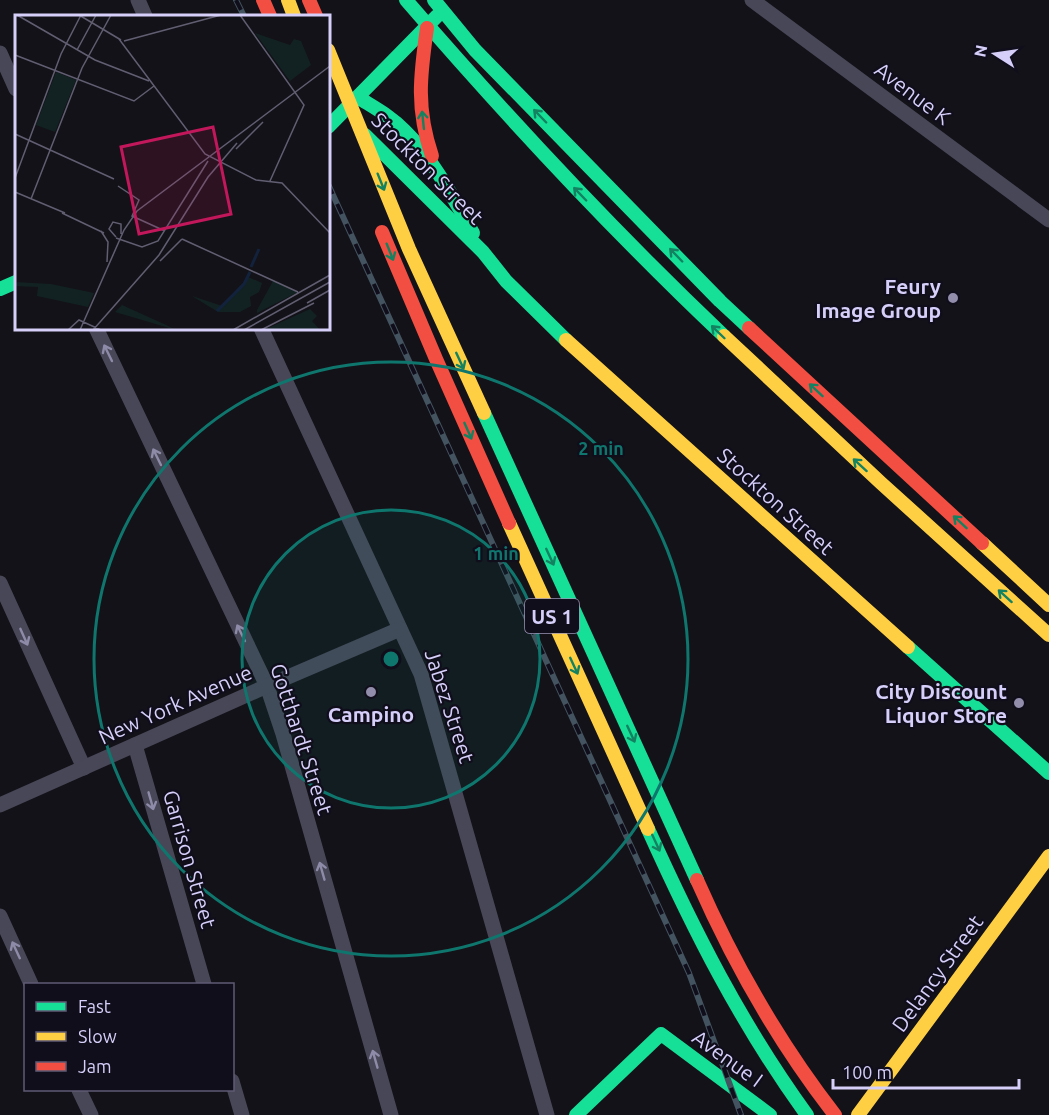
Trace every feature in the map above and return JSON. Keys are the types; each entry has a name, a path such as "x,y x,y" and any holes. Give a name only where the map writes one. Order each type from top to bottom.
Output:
{"main road":[{"path":"263,0 270,15"},
{"path":"288,0 294,15"},
{"path":"309,0 315,15"},
{"path":"406,0 564,177 724,338 832,440 1049,634"},
{"path":"434,0 476,50 720,301 1049,605"},
{"path":"330,125 427,28 451,0"},
{"path":"427,28 420,74 420,94 423,128 438,176"},
{"path":"330,55 413,258 706,901 741,972 769,1021 793,1059 835,1115"},
{"name":"Stockton Street","path":"359,98 406,131 463,214 483,252"},
{"path":"330,100 342,133"},
{"name":"Stockton Street","path":"330,100 483,252 506,281 549,325 1049,773"},
{"name":"US 1","path":"377,221 498,499 691,918 748,1029 807,1115"},
{"path":"0,289 15,282"},
{"name":"Delancy Street","path":"858,1115 1049,856"},
{"name":"Avenue I","path":"576,1115 661,1034 770,1115"}],"street":[{"path":"138,0 145,15"},
{"name":"Avenue K","path":"752,0 1049,220"},
{"path":"0,53 15,87"},
{"name":"Gotthardt Street","path":"97,330 267,686 283,734 391,1115"},
{"name":"Jabez Street","path":"262,330 421,674 547,1115"},
{"path":"0,583 84,768"},
{"name":"New York Avenue","path":"0,805 400,629"},
{"name":"Garrison Street","path":"135,745 204,983"},
{"path":"0,916 31,983"},
{"path":"234,1088 242,1115"},
{"path":"80,1091 91,1115"}],"railway":[{"path":"236,0 244,15"},
{"path":"330,188 689,973 741,1115"}],"traffic: fast":[{"path":"406,0 561,172 724,336"},
{"path":"434,0 475,50 749,328"},
{"path":"330,125 437,16"},
{"path":"359,98 395,121 415,141 442,179 473,233"},
{"path":"365,135 483,252 506,281 566,340"},
{"path":"0,289 15,282"},
{"path":"484,413 697,880"},
{"path":"908,647 1049,773"},
{"path":"648,829 720,976 761,1046 807,1115"},
{"path":"576,1115 661,1034 770,1115"}],"traffic: slow":[{"path":"288,0 294,15"},
{"path":"330,55 409,249 484,413"},
{"path":"724,336 881,483 1049,635"},
{"path":"566,340 908,647"},
{"path":"509,523 648,829"},
{"path":"982,543 1049,605"},
{"path":"858,1115 1049,856"}],"traffic: jam":[{"path":"263,0 270,15"},
{"path":"309,0 316,15"},
{"path":"427,28 421,92 423,123 432,156"},
{"path":"382,232 509,523"},
{"path":"749,328 982,543"},
{"path":"697,880 726,942 776,1031 835,1115"}],"place":[{"name":"Feury Image Group","path":"953,298"},
{"name":"Campino","path":"371,692"},
{"name":"City Discount Liquor Store","path":"1019,703"}]}
